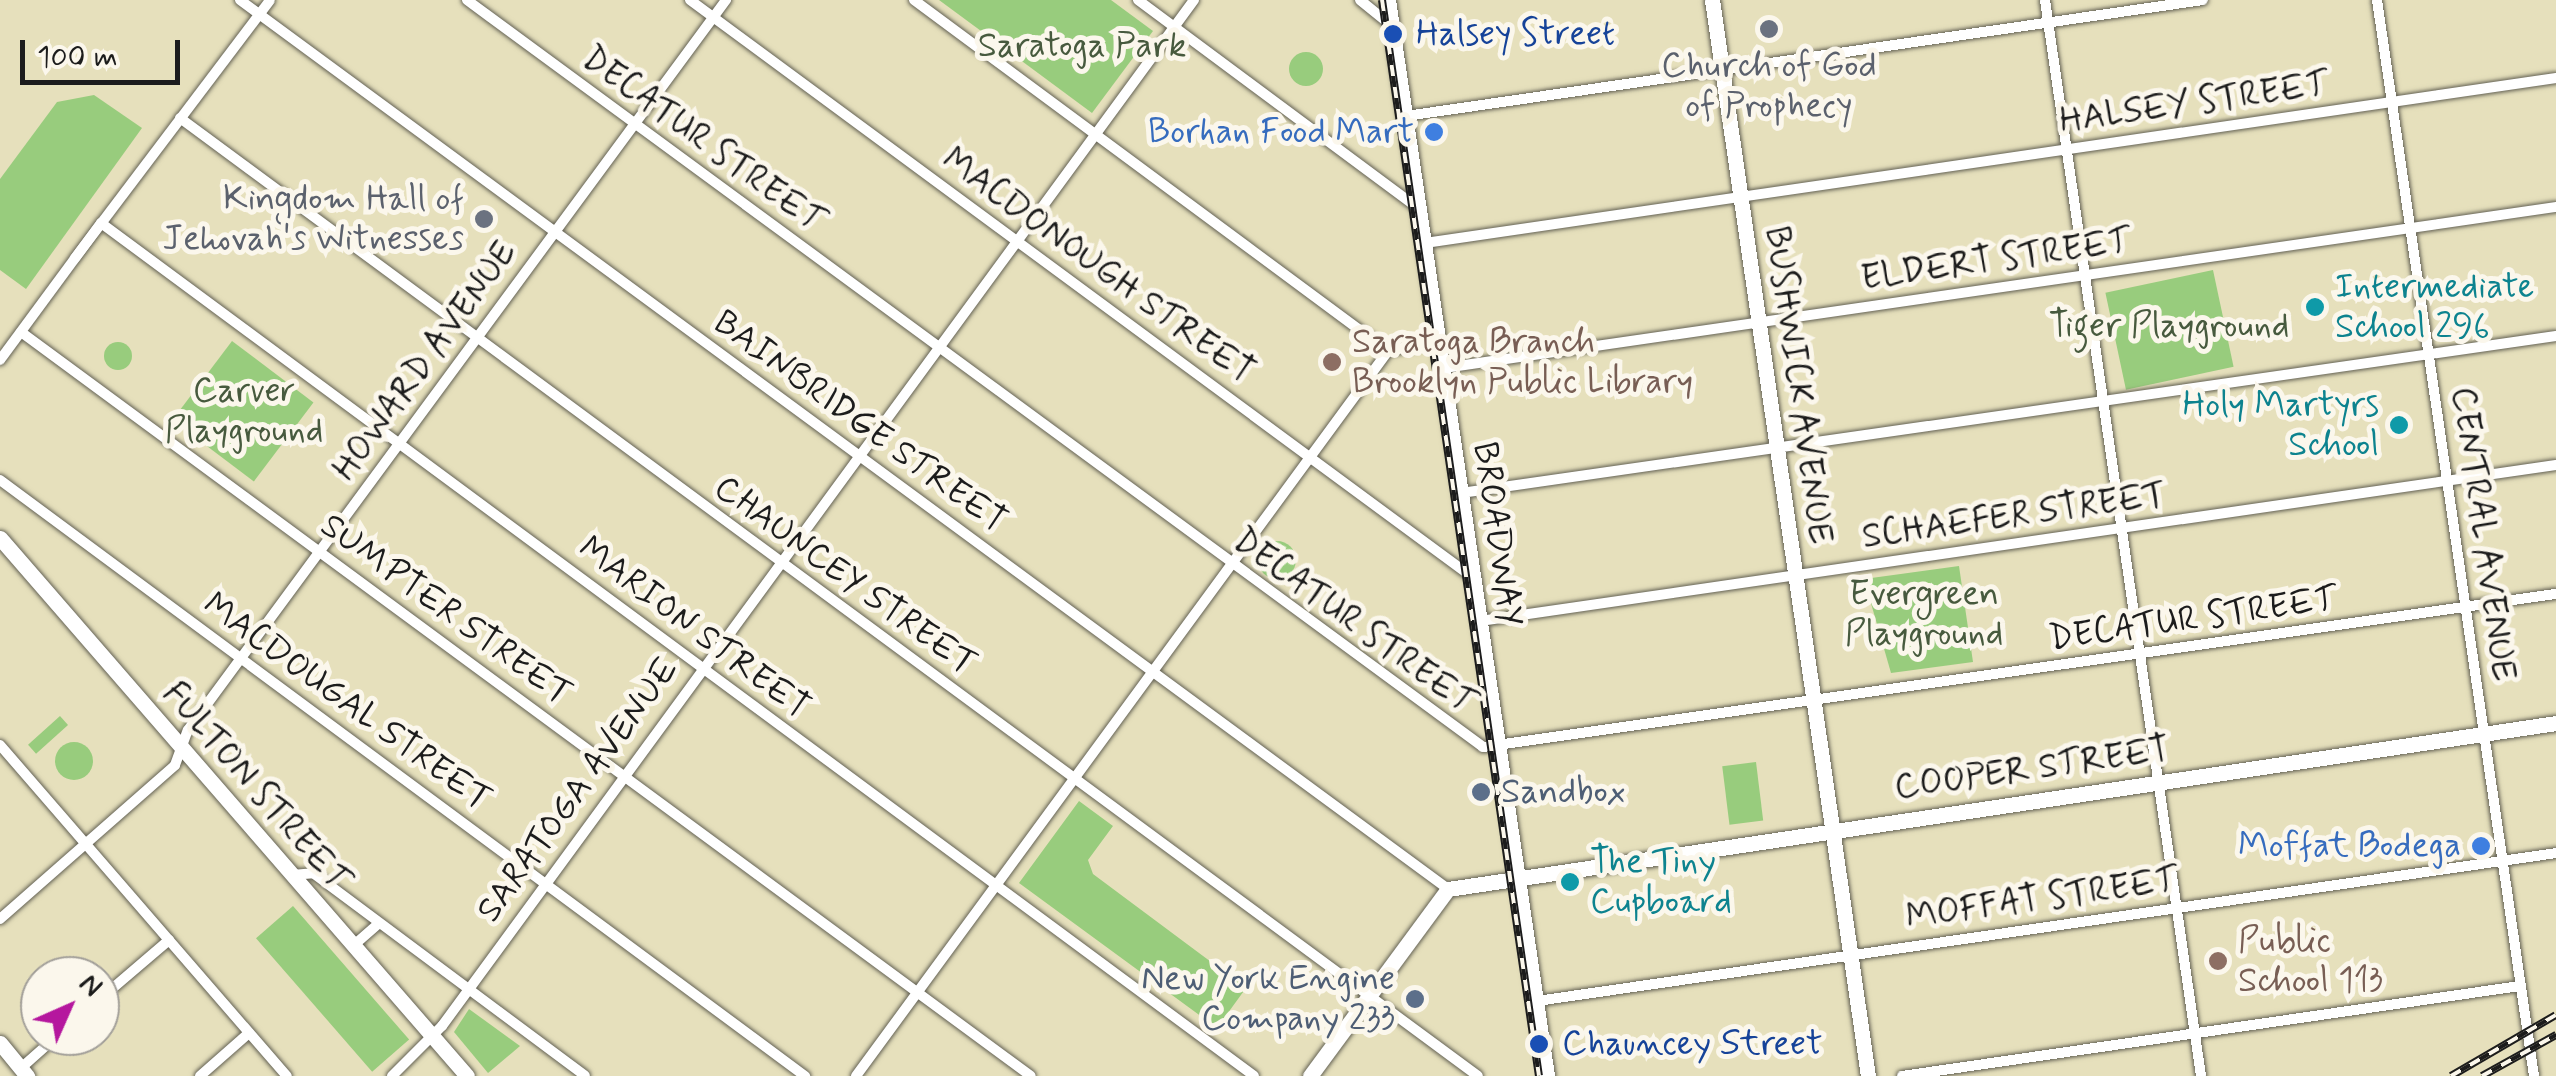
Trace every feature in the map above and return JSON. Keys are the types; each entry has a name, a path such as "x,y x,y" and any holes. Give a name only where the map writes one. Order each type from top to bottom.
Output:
{"main road":[{"name":"BROADWAY","path":"1388,0 1547,1076"},
{"name":"BUSHWICK AVENUE","path":"1712,0 1868,1076"},
{"name":"FULTON STREET","path":"0,538 467,1076"},
{"name":"COOPER STREET","path":"1448,889 1517,875 2556,723"},
{"path":"1310,1076 1448,889"},
{"path":"0,1044 24,1072"}],"street":[{"name":"BAINBRIDGE STREET","path":"240,0 1448,889"},
{"path":"0,360 270,0"},
{"name":"DECATUR STREET","path":"467,0 1472,743 1496,748 2556,594"},
{"name":"MACDONOUGH STREET","path":"690,0 1472,576"},
{"name":"HOWARD AVENUE","path":"0,918 175,765 181,748 240,657 726,0"},
{"path":"914,0 1388,351"},
{"path":"1138,0 1420,210"},
{"name":"SARATOGA AVENUE","path":"392,1076 433,1036 1194,0"},
{"path":"1360,0 1393,27"},
{"path":"2045,0 2201,1076"},
{"path":"1406,116 2203,0"},
{"name":"CENTRAL AVENUE","path":"2378,0 2534,1076"},
{"name":"HALSEY STREET","path":"1424,242 2556,78"},
{"name":"CHAUNCEY STREET","path":"180,118 1478,1076"},
{"name":"ELDERT STREET","path":"1444,368 2556,207"},
{"name":"MARION STREET","path":"102,224 1254,1076"},
{"name":"SUMPTER STREET","path":"21,332 1031,1076"},
{"path":"1461,493 2556,336"},
{"path":"856,1076 1388,351 1440,341"},
{"name":"SCHAEFER STREET","path":"1480,621 2556,465"},
{"name":"MACDOUGAL STREET","path":"0,480 806,1076"},
{"path":"3,753 287,1076"},
{"name":"MOFFAT STREET","path":"1537,1001 2556,852"},
{"path":"292,875 313,873 584,1076"},
{"path":"354,945 379,923"},
{"path":"120,982 169,940"},
{"path":"1902,1076 2520,986"},
{"path":"200,1076 249,1033"}],"green space":[{"name":"Saratoga Park","path":"939,0 1111,0 1153,31 1092,113"},
{"path":"1306,52 1318,57 1323,69 1318,81 1306,86 1294,81 1289,69 1294,57"},
{"path":"94,95 142,128 26,289 0,270 0,179 57,102"},
{"name":"Tiger Playground","path":"2213,270 2234,367 2126,390 2105,293"},
{"name":"Carver Playground","path":"232,341 313,402 254,481 172,420"},
{"path":"118,342 128,346 132,356 128,366 118,370 108,366 104,356 108,346"},
{"path":"1277,541 1291,546 1296,560 1291,574 1277,579 1263,574 1258,560 1263,546"},
{"name":"Evergreen Playground","path":"1959,566 1973,662 1891,673 1864,579"},
{"path":"60,716 68,725 36,754 28,745"},
{"path":"74,742 88,747 93,761 88,775 74,780 60,775 55,761 60,747"},
{"path":"1756,762 1763,821 1729,825 1722,766"},
{"path":"1079,801 1113,826 1088,860 1093,874 1246,988 1217,1028 1019,883"},
{"path":"293,906 409,1040 372,1072 256,938"},
{"path":"469,1009 520,1046 488,1073 454,1032"}],"railway":[{"path":"1382,0 1539,1076"},
{"path":"2451,1076 2556,1015"},
{"path":"2482,1076 2556,1035"}],"place":[{"name":"Church of God of Prophecy","path":"1769,29"},
{"name":"Halsey Street","path":"1393,34"},
{"name":"Borhan Food Mart","path":"1434,132"},
{"name":"Kingdom Hall of Jehovah's Witnesses","path":"484,219"},
{"name":"Intermediate School 296","path":"2315,307"},
{"name":"Saratoga Branch Brooklyn Public Library","path":"1332,362"},
{"name":"Holy Martyrs School","path":"2399,425"},
{"name":"Sandbox","path":"1481,792"},
{"name":"Moffat Bodega","path":"2481,846"},
{"name":"The Tiny Cupboard","path":"1570,882"},
{"name":"Public School 113","path":"2218,961"},
{"name":"New York Engine Company 233","path":"1415,999"},
{"name":"Chauncey Street","path":"1539,1044"}]}
